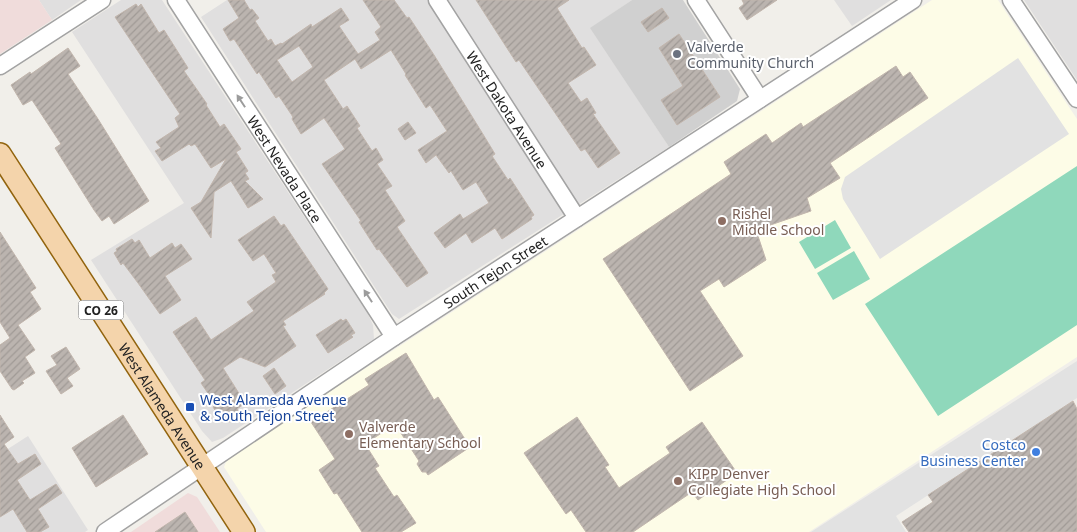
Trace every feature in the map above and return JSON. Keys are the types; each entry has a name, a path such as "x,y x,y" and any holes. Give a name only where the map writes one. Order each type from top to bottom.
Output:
{"main road":[{"name":"West Alameda Avenue","path":"0,154 244,532"}],"street":[{"path":"0,66 102,0"},
{"name":"West Nevada Place","path":"176,0 394,337"},
{"name":"West Dakota Avenue","path":"437,0 577,218"},
{"path":"696,0 760,99"},
{"name":"South Tejon Street","path":"105,532 394,337 913,0"},
{"path":"1011,0 1077,100"}],"shaded area":[{"path":"0,0 39,0 52,20 0,54"},
{"path":"39,0 81,0 52,20"},
{"path":"121,0 162,0 368,314 373,325 374,339 223,438 212,442 202,431 91,260 184,203 72,32"},
{"path":"227,0 632,0 591,28 669,147 399,319 392,314 201,17"},
{"path":"632,0 683,0 740,89 737,101 669,147 590,28"},
{"path":"834,0 891,0 852,26"},
{"path":"932,0 998,0 1077,119 1077,357 809,532 266,532 224,467 226,462 235,453"},
{"path":"1024,0 1077,0 1077,80"},
{"path":"1018,58 1069,134 880,259 843,199 841,189 845,177"},
{"path":"1077,361 1077,398 896,516 906,532 811,532"},
{"path":"28,436 88,530 85,532 0,532 0,454"},
{"path":"188,493 197,497 220,532 131,532"}],"green space":[{"path":"1077,166 1077,325 938,416 865,304"},
{"path":"835,220 851,248 815,269 799,242"},
{"path":"854,251 870,279 833,300 817,273"}],"building":[{"path":"228,0 244,0 250,10 252,9 259,18 255,21 268,41 271,39 275,46 282,44 311,24 312,27 341,8 349,20 339,26 358,54 380,40 375,32 381,27 363,0 394,0 407,18 409,17 434,55 495,154 492,156 508,180 510,178 534,215 531,217 532,219 502,239 495,228 472,243 466,233 445,248 434,233 460,214 463,219 489,203 476,182 463,190 451,171 449,173 436,155 426,163 418,150 447,131 430,105 426,108 391,50 361,69 355,59 324,80 343,109 347,106 360,126 357,128 372,151 376,148 383,160 377,164 392,186 385,190 405,221 397,227 428,273 407,287 379,249 377,250 359,222 361,221 322,164 345,149 324,118 301,134 292,119 293,117 279,96 276,98 259,72 257,74 234,39 230,41 223,29 239,18","holes":["299,46 313,67 292,82 277,60"]},
{"path":"476,0 569,0 557,8 582,48 584,47 596,65 568,83 581,102 587,98 596,113 593,114 620,153 598,168 585,149 581,151 519,60 516,62"},
{"path":"742,0 777,0 747,20 739,8 744,4"},
{"path":"136,4 138,7 141,4 159,33 164,30 188,68 184,71 207,104 220,127 224,124 241,149 236,152 248,171 245,173 249,179 245,181 263,199 248,208 231,181 214,192 211,238 191,208 201,202 226,159 211,168 195,144 191,146 189,144 162,161 155,151 161,148 156,142 179,127 175,118 180,114 115,17"},
{"path":"662,8 669,18 648,32 641,22"},
{"name":"Valverde Community Church","path":"679,34 720,97 677,125 661,100 683,86 659,48"},
{"path":"68,48 80,66 68,74 149,201 114,224 109,216 102,221 94,210 55,148 61,144 32,100 23,105 11,85 30,72 31,74"},
{"name":"Rishel Middle School","path":"896,66 903,77 910,72 928,98 830,163 840,178 807,198 811,211 756,230 766,260 724,287 719,279 700,291 743,356 690,391 603,259 731,174 724,162 766,134 772,143 801,123 803,127"},
{"path":"408,122 416,133 405,140 398,129"},
{"path":"274,216 281,226 284,224 328,289 325,294 283,321 286,325 283,326 296,346 265,367 240,357 223,368 245,403 237,409 241,415 229,422 224,416 220,418 213,407 216,405 201,383 205,380 173,332 196,317 211,340 254,311 247,302 276,282 272,275 276,273 264,254 253,261 238,240"},
{"path":"0,232 36,288 30,292 41,309 18,325 35,350 25,357 35,373 22,381 24,383 14,390 0,371 0,345 10,338 0,322"},
{"path":"132,239 135,243 139,240 150,258 172,243 175,248 181,244 192,259 165,276 181,300 160,314 123,263 121,265 114,253 117,251 116,249"},
{"path":"341,319 343,321 346,319 355,333 351,335 353,337 328,353 316,335"},
{"path":"66,347 80,369 67,378 73,386 61,394 46,371 57,365 51,356"},
{"name":"Valverde Elementary School","path":"406,353 434,400 438,397 470,447 428,475 426,472 422,472 417,464 419,461 395,424 365,444 379,466 375,468 394,497 397,495 416,523 401,532 362,532 337,493 334,494 319,470 335,459 311,422 369,385 365,379"},
{"path":"274,368 286,386 275,394 263,376"},
{"name":"Costco Business Center","path":"1073,401 1077,409 1077,532 909,532 902,522 933,502 928,495"},
{"path":"0,415 14,437 4,444 18,464 35,454 41,464 17,480 30,500 56,484 62,493 38,509 49,527 40,532 27,532 13,509 0,517"},
{"path":"123,415 148,454 96,487 72,448"},
{"name":"KIPP Denver Collegiate High School","path":"577,417 609,465 605,467 619,488 670,453 666,447 702,422 737,473 698,500 692,492 633,532 586,532 571,510 566,514 524,453"},
{"path":"185,512 198,532 155,532"}],"place":[{"name":"Valverde Community Church","path":"677,54"},
{"name":"Rishel Middle School","path":"722,221"},
{"name":"West Alameda Avenue & South Tejon Street","path":"190,407"},
{"name":"Valverde Elementary School","path":"349,434"},
{"name":"Costco Business Center","path":"1036,452"},
{"name":"KIPP Denver Collegiate High School","path":"678,481"}]}
